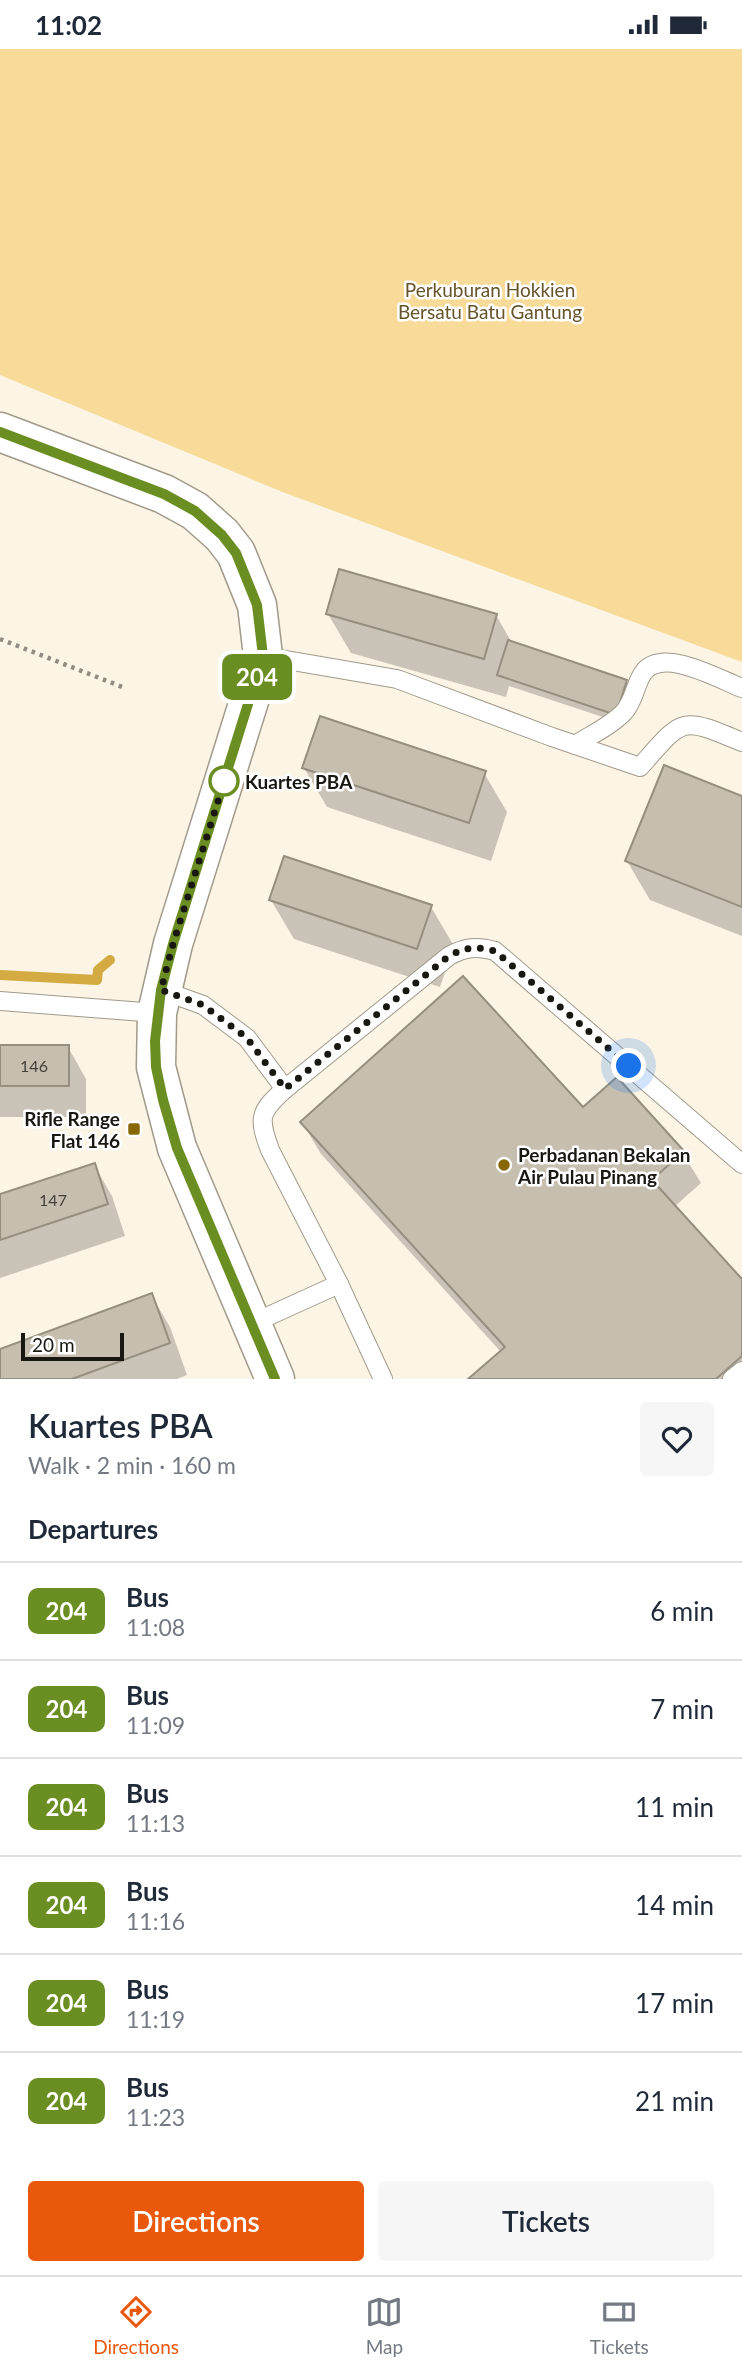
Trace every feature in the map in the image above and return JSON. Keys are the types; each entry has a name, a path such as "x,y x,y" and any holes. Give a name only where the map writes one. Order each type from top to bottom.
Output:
{"street":[{"path":"0,432 164,494 195,511 222,535 236,553 257,605 263,656 173,944 159,1001 156,1067 177,1148 275,1379"}],"lane":[{"path":"263,656 397,679 640,767 669,734 685,725 704,726 742,742"},
{"path":"575,745 624,712 643,673 652,665 664,661 677,663 742,688"},
{"path":"383,1379 339,1284 270,1150 261,1118 266,1106 285,1089 449,956 462,949 480,947 495,951 742,1164"},
{"path":"0,1001 159,1001 203,1005 247,1038 285,1089"},
{"path":"251,1324 339,1284"},
{"path":"732,1379 742,1371"}],"path":[{"path":"0,639 125,688"}],"green space":[{"name":"Perkuburan Hokkien Bersatu Batu Gantung","path":"0,49 742,49 742,662 280,491 0,375"}],"building":[{"path":"339,569 497,614 484,659 326,614"},
{"path":"508,640 627,680 616,715 497,675"},
{"path":"320,716 486,771 469,823 302,768"},
{"path":"664,765 742,796 742,907 625,861"},
{"path":"284,856 432,905 417,949 269,900"},
{"name":"Perbadanan Bekalan Air Pulau Pinang","path":"463,976 583,1107 617,1077 684,1151 652,1180 742,1279 742,1356 716,1379 468,1379 505,1347 300,1122"},
{"path":"0,1045 69,1045 69,1086 0,1086"},
{"path":"95,1163 108,1204 0,1240 0,1194"},
{"path":"152,1293 170,1343 72,1379 0,1379 0,1349"}],"waterway":[{"path":"0,975 97,980 98,970 110,960"}],"bus line":[{"name":"204","path":"0,432 164,494 195,511 222,535 236,553 257,605 263,656 173,944 161,990 155,1041 156,1067 177,1148 275,1379"}],"place":[{"name":"Kuartes PBA","path":"224,781"},
{"name":"Rifle Range Flat 146","path":"134,1129"},
{"name":"Perbadanan Bekalan Air Pulau Pinang","path":"504,1165"}],"route":[{"path":"224,781 225,779 161,990 203,1005 247,1038 285,1089 449,956 462,949 480,947 495,951 629,1066"}]}
